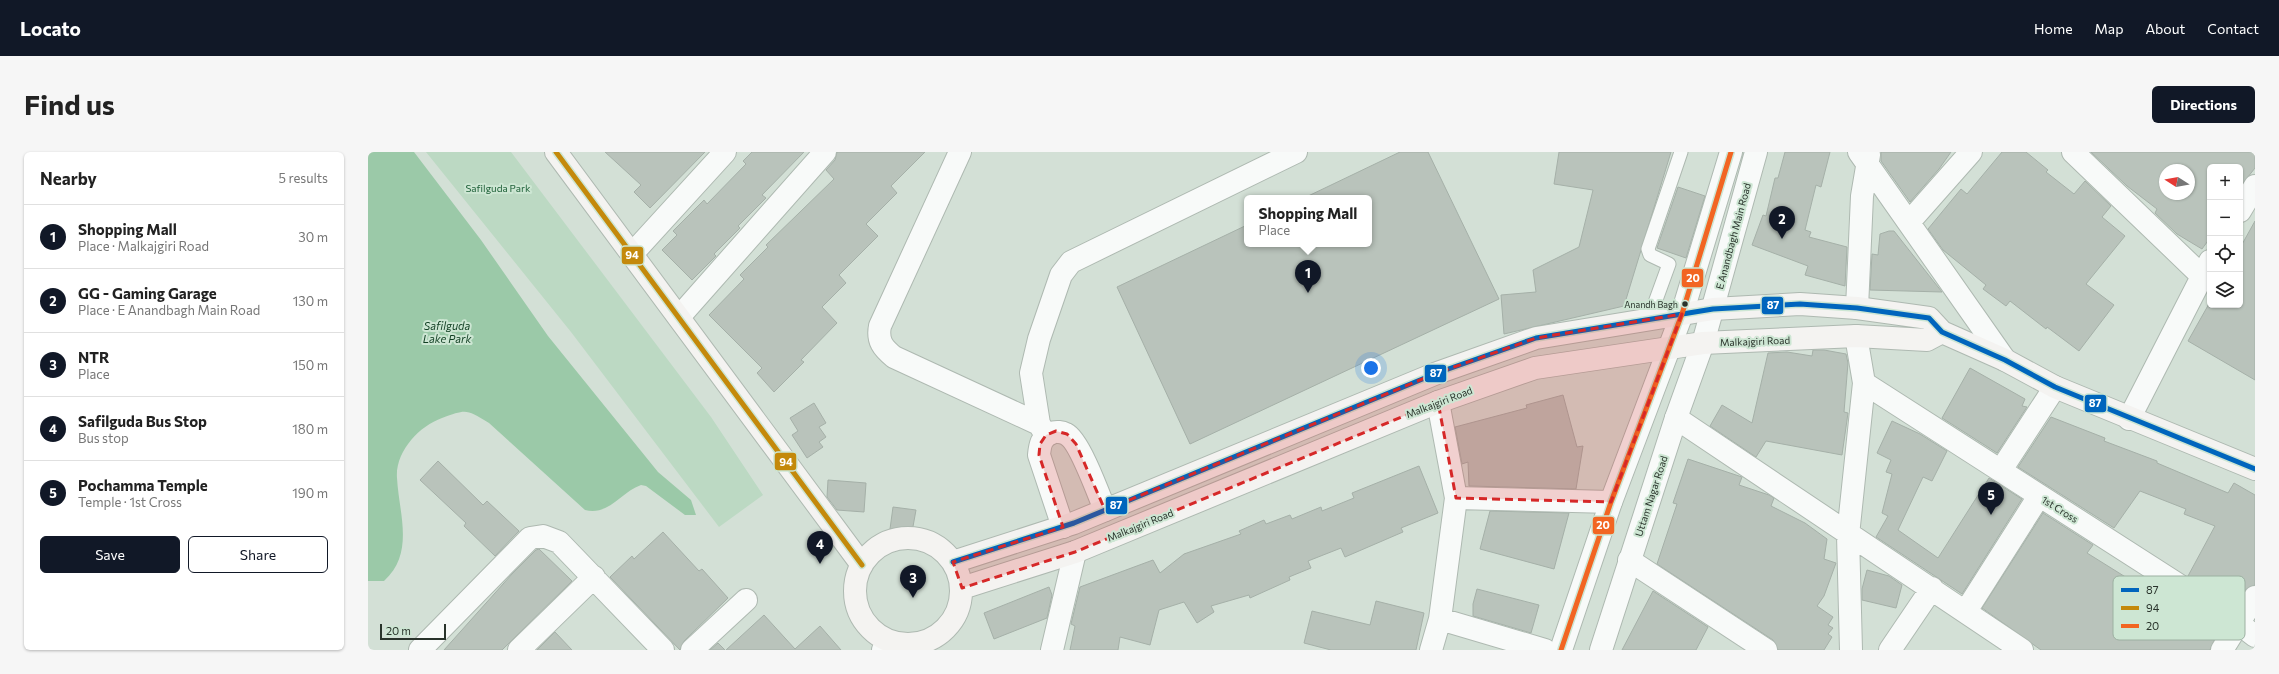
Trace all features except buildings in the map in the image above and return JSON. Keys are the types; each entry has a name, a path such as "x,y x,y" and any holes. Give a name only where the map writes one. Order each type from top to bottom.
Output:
{"main road":[{"path":"556,152 862,565"},
{"path":"953,562 1063,527 1437,373 1536,338 1713,309 1800,304 1857,308 1929,318 1942,332 2005,360 2055,387 2129,419 2255,469"},
{"name":"Malkajgiri Road","path":"962,588 1075,552 1438,402 1535,368 1703,343 1856,336 1927,340 1942,332"},
{"path":"907,538 920,539 933,543 944,551 953,562 959,574 962,588 961,601 957,614 941,634 930,641 917,644 887,646 871,630 858,610 855,588 862,565 881,545 893,540 907,538"}],"street":[{"path":"632,254 725,152"},
{"path":"679,317 825,152"},
{"path":"960,152 880,326 879,339 885,350 894,357 1042,429 1067,434 1076,444 1105,510"},
{"path":"1063,527 1039,455 1042,429 1030,373 1039,340 1061,275 1071,262 1296,152"},
{"path":"1561,650 1611,502 1682,314 1731,152"},
{"name":"E Anandbagh Main Road","path":"1703,343 1756,152"},
{"path":"1910,221 1971,152"},
{"path":"2074,152 2206,268 2129,419"},
{"path":"1866,156 2005,360"},
{"path":"1857,308 1862,196 1866,156"},
{"path":"2243,206 2255,186"},
{"path":"1850,650 1848,535 1864,383 1856,336"},
{"name":"Uttam Nagar Road","path":"1601,650 1676,418 1703,343"},
{"name":"1st Cross","path":"1864,383 2164,576"},
{"path":"2001,470 2055,387"},
{"path":"1431,650 1440,619 1456,498 1438,402"},
{"path":"1676,418 1848,535 1932,588 2022,650"},
{"path":"1966,611 2039,496"},
{"path":"1456,498 1611,502"},
{"path":"420,650 530,538 543,536 559,542 663,650"},
{"path":"1052,650 1075,552"},
{"path":"1629,560 1766,650"},
{"path":"519,650 594,577"},
{"path":"1890,650 1932,588"},
{"path":"2245,612 2255,597"},
{"path":"692,650 746,600"},
{"path":"1440,619 1545,650"},
{"name":"1st Cross","path":"2245,628 2255,636"},
{"path":"2222,650 2228,640"}],"lane":[{"path":"1649,319 1669,264 1650,255 1648,248 1681,152"}],"highlighted area":[{"path":"1682,314 1611,502 1456,498 1438,402 1075,552 962,588 953,562 1063,527 1039,455 1040,444 1046,435 1056,431 1067,434 1076,444 1105,510 1437,373 1536,338"}],"green space":[{"name":"Safilguda Park","path":"426,152 511,152 711,417 763,495 719,527 571,332"}],"water":[{"name":"Safilguda Lake Park","path":"368,152 414,152 481,240 548,336 658,472 691,500 696,515 685,515 646,486 641,485 634,488 608,507 601,510 585,510 489,423 471,413 457,413 442,418 425,427 410,441 404,450 397,468 398,492 403,532 399,558 394,570 384,581 368,581"}],"transit line":[{"name":"94","path":"556,152 862,565"},
{"name":"20","path":"1561,650 1611,502 1682,314 1731,152"},
{"name":"87","path":"953,562 1074,523 1437,373 1536,338 1713,309 1800,304 1857,308 1929,318 1942,332 2005,360 2055,387 2255,469"}],"place":[{"name":"GG - Gaming Garage","path":"1782,239"},
{"name":"Shopping Mall","path":"1308,293"},
{"name":"Anandh Bagh","path":"1685,304"},
{"name":"Pochamma Temple","path":"1991,515"},
{"name":"Safilguda Bus Stop","path":"820,564"},
{"name":"NTR","path":"913,598"}]}
